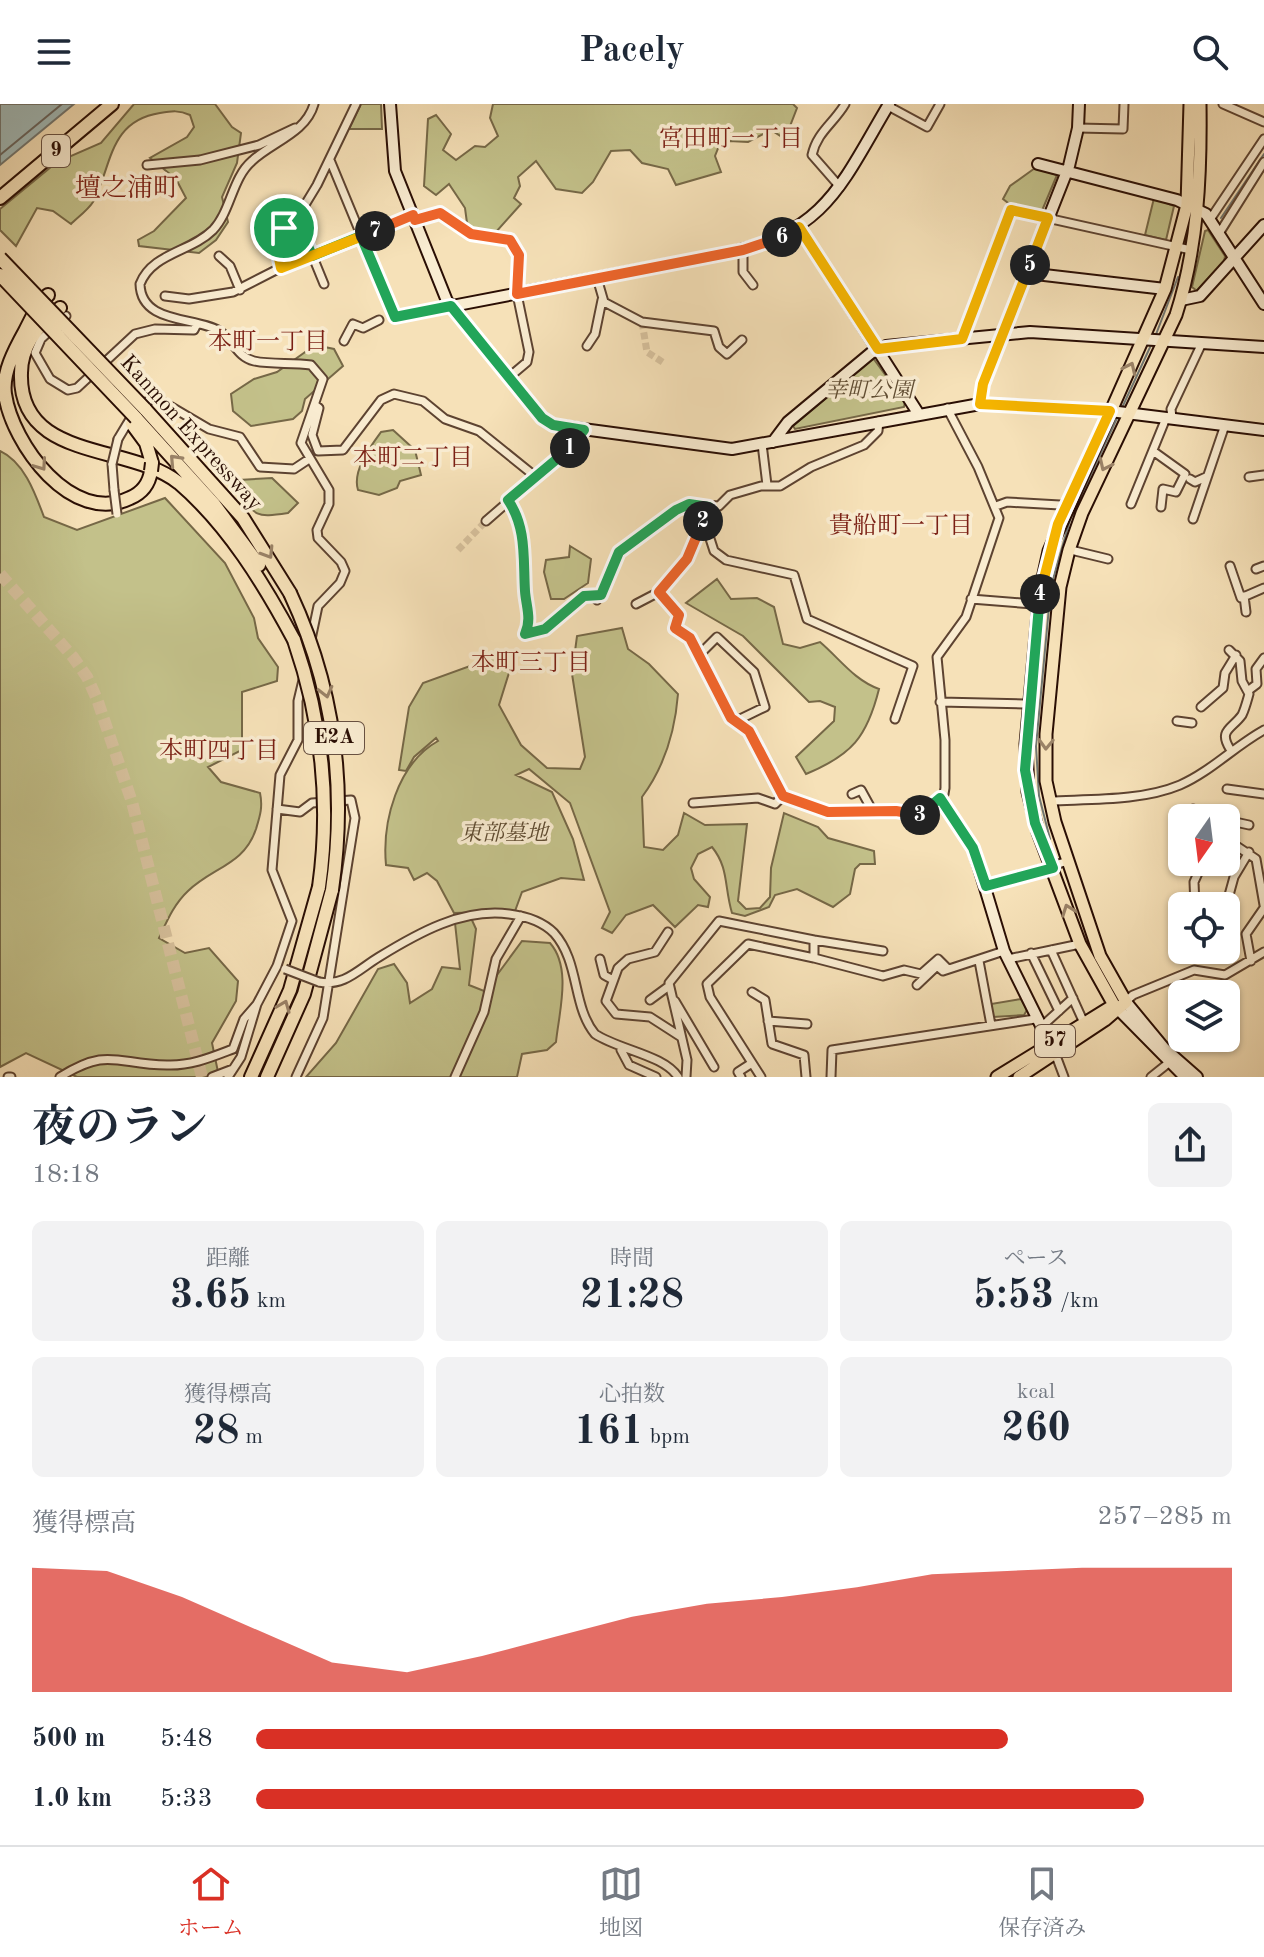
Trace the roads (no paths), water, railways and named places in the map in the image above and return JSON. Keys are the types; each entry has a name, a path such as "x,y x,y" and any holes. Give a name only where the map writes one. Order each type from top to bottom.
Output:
{"highway":[{"name":"9","path":"0,188 100,104"},
{"name":"9","path":"0,198 112,104"},
{"name":"Kanmon Expressway","path":"0,258 199,485 250,552 272,589 294,640 312,696 322,753 324,840 319,887 290,990 251,1077"},
{"path":"0,275 70,349 137,416 152,467 138,494 115,503 91,502 69,494 58,485 22,436 5,392 7,376 20,340 48,295"},
{"path":"63,312 37,328 22,363 23,393 37,420 66,442 146,464 181,485 253,569 294,640"},
{"name":"Kanmon Expressway","path":"137,416 243,518 290,593 318,664 334,737 339,815 332,890 304,994 267,1077"}],"main road":[{"path":"1119,1006 1068,861 1025,757 1029,705 1039,605 1049,551 1154,340 1181,300 1191,250 1190,104"},
{"path":"1119,1006 1080,944 1053,868 1040,793 1047,706 1056,606 1066,563 1071,509 1154,340 1165,289 1192,207 1200,104"},
{"name":"57","path":"1019,1077 1084,1023 1119,1006"},
{"name":"57","path":"997,1077 1052,1049 1119,1006"}],"street":[{"path":"60,1077 99,1058 116,1057 165,1065 211,1058 233,1049 244,1019 281,968 292,921 273,879 280,775 299,732 298,701 316,609 340,583 345,571 341,562 318,538 318,525 327,509 330,495 301,439 323,381 313,367 251,360 239,353 221,331 158,312 142,295 141,280 156,263 213,229 247,166 296,129 310,116 314,104"},
{"path":"324,284 297,218 330,160 356,104"},
{"path":"390,104 393,161 451,306 547,423 720,448 767,443 980,404 1120,412 1168,421 1264,430"},
{"path":"840,187 812,155 822,132 837,119 845,104"},
{"path":"330,160 395,317 767,243 799,227 819,212 840,187 888,105 927,127 940,104"},
{"path":"980,404 981,391 1067,171 1078,128 1079,104"},
{"path":"1078,128 1123,129 1124,104"},
{"path":"1223,104 1264,122"},
{"path":"147,165 200,160 259,145 294,126 296,129"},
{"path":"1211,218 1264,139"},
{"path":"1220,232 1264,162"},
{"path":"1038,164 1192,207 1211,218 1264,304"},
{"path":"962,339 1011,210 1191,250"},
{"path":"165,296 189,299 240,290 281,268 361,236 414,218 440,213 471,234 512,242 519,255 517,294 528,360 508,378"},
{"path":"281,268 276,244 284,228 299,214"},
{"path":"1181,300 1200,296 1264,225"},
{"path":"799,227 918,413"},
{"path":"743,250 743,272 753,285"},
{"path":"219,256 230,266 240,290"},
{"path":"1027,273 1165,289"},
{"path":"587,346 594,338 602,300 597,278"},
{"path":"602,300 635,320 714,331 719,347 727,354 742,340"},
{"path":"63,312 41,339 35,353 50,379 68,390 77,388 135,334 155,329 194,330 197,324"},
{"path":"344,341 353,324 363,328 379,320"},
{"path":"767,485 767,443 788,422 878,349 1030,332 1264,347"},
{"path":"1131,504 1202,343"},
{"path":"315,405 319,408 312,435 318,451 343,450 381,400 394,394 423,401 445,419 479,431 536,477"},
{"path":"117,514 112,464 118,439 125,424 149,400 158,399 209,429 240,437 260,467 294,469 309,459"},
{"path":"659,592 679,615 675,628 686,634 736,721 749,731 783,796 828,812 872,810 920,815 940,798 945,788 946,761 935,668 938,653 964,623 997,527 996,506 947,408"},
{"path":"508,500 517,515 525,549 529,612 525,634 545,629 584,596 599,598 619,552 676,510 689,504 709,507 726,502 730,495 767,485 780,486 811,467 864,445 878,431 879,421"},
{"path":"1193,519 1225,425"},
{"path":"486,521 579,440 584,430"},
{"path":"1153,451 1185,474 1176,492 1163,489 1161,507"},
{"path":"1249,477 1264,475"},
{"path":"1190,479 1195,482 1206,477"},
{"path":"996,506 1007,502 1071,509"},
{"path":"636,604 659,592 687,559 709,507"},
{"path":"704,520 714,551 726,560 794,575 807,619 913,666 895,719"},
{"path":"1075,551 1108,559"},
{"path":"1230,566 1241,598 1264,588"},
{"path":"1244,596 1246,612"},
{"path":"971,599 1056,606"},
{"path":"699,655 717,637 754,672 765,707 736,721"},
{"path":"1201,707 1223,688 1233,652 1242,681 1249,690"},
{"path":"1230,749 1224,738 1226,731 1241,716 1249,690 1257,684 1256,669 1264,658"},
{"path":"940,702 1047,706"},
{"path":"1177,721 1192,723"},
{"path":"1040,793 1160,791 1187,781 1230,749 1264,730"},
{"path":"1227,789 1264,794"},
{"path":"852,794 861,790 872,810"},
{"path":"693,803 758,798 775,804 783,796"},
{"path":"940,798 973,848 1006,955 1064,1077"},
{"path":"277,809 300,812 312,803 351,800 354,806 348,878 329,984 319,1030 296,1077"},
{"path":"1240,823 1249,825"},
{"path":"1240,847 1256,859 1264,907 1246,934 1251,961"},
{"path":"1230,892 1234,877 1249,852"},
{"path":"986,886 1068,861"},
{"path":"281,968 329,984 350,977 397,946 453,918 497,912 521,916 548,927 560,940 577,979 591,1030 621,1050 661,1061 678,1077"},
{"path":"455,1077 484,1012 496,959 521,916"},
{"path":"650,1000 669,986 675,972 719,921 883,951"},
{"path":"668,929 658,950 628,959 618,968 606,1001 616,1014 650,1017 681,1037"},
{"path":"814,940 814,958"},
{"path":"761,1077 710,997 707,984 748,944 883,976 904,970 921,974 938,959 948,969"},
{"path":"917,985 937,966 948,969 1006,955 1080,944"},
{"path":"1051,950 1084,1023"},
{"path":"1185,1077 1119,1006 1133,995 1194,970 1225,975 1264,952"},
{"path":"1031,953 1059,1011"},
{"path":"600,959 604,975 613,980"},
{"path":"979,961 991,1025"},
{"path":"669,986 688,1065 686,1077"},
{"path":"752,992 764,998 772,1044 804,1055 806,1077"},
{"path":"831,1077 829,1055 832,1050 991,1025 1038,1023 1059,1011 1073,998"},
{"path":"673,999 714,1067"},
{"path":"228,1077 243,1052 257,1004"},
{"path":"768,1021 807,1024"},
{"path":"621,1050 629,1065 656,1077"},
{"path":"1151,1077 1171,1060"},
{"path":"1171,1060 1197,1077"},
{"path":"741,1077 738,1072 752,1063"},
{"path":"212,1077 233,1069"}],"water":[{"path":"0,104 74,104 0,165"}],"waterway":[{"path":"1221,218 1264,154"},
{"path":"1155,337 1178,277"},
{"path":"1121,410 1152,343"},
{"path":"1050,839 1039,796 1036,746 1051,586 1070,520 1118,416"}],"tunnel":[{"path":"642,322 647,352 664,363"},
{"path":"458,550 486,521"},
{"path":"0,574 73,657 97,699 132,802 202,1077"}],"district":[{"name":"宮田町一丁目","path":"731,140"},
{"name":"壇之浦町","path":"127,189"},
{"name":"本町一丁目","path":"268,343"},
{"name":"本町二丁目","path":"413,459"},
{"name":"貴船町一丁目","path":"901,527"},
{"name":"本町三丁目","path":"531,664"},
{"name":"本町四丁目","path":"219,752"}],"park label":[{"name":"幸町公園","path":"869,391"},
{"name":"東部墓地","path":"504,834"}]}
